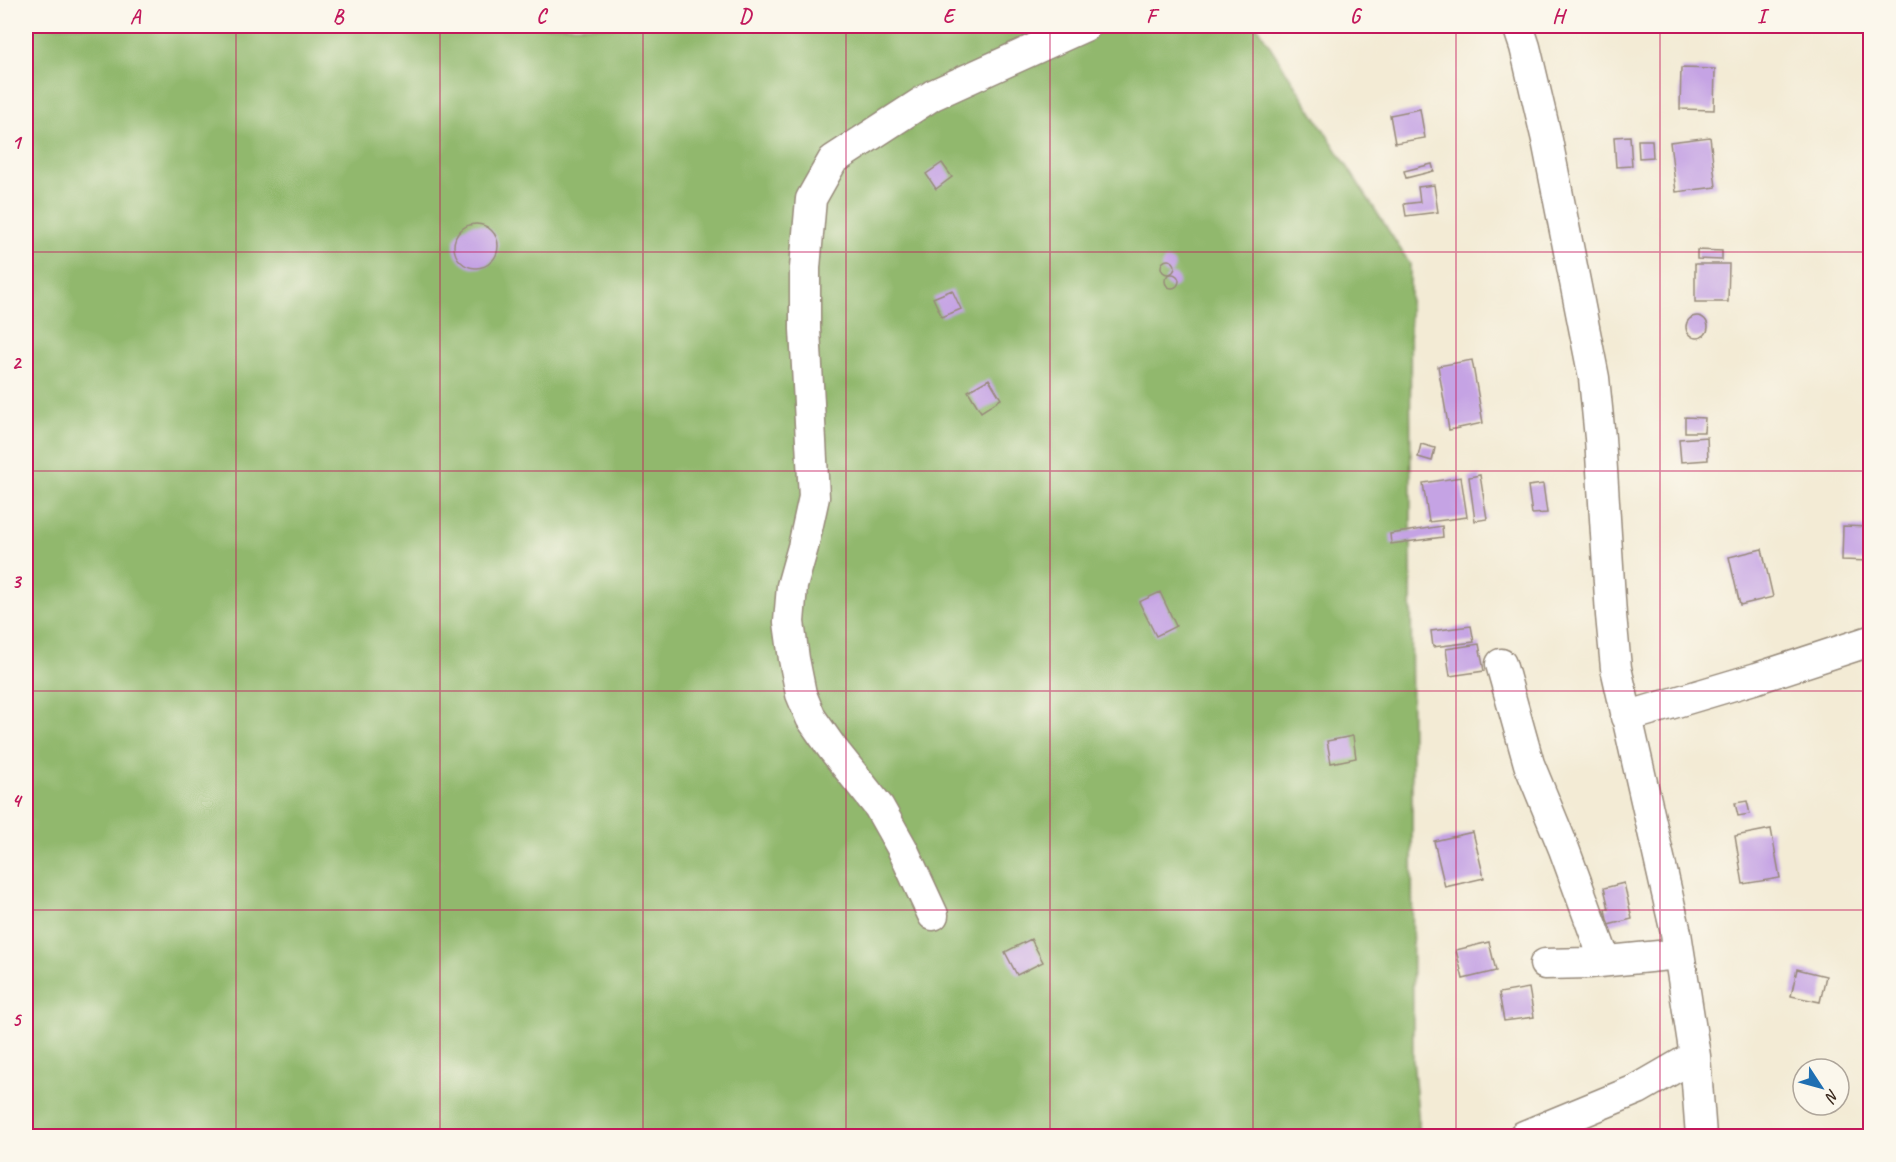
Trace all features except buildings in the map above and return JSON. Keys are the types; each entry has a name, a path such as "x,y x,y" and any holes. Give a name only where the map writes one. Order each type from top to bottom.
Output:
{"street":[{"path":"933,915 902,848 879,807 811,718 801,694 794,659 789,622 792,586 813,497 805,329 805,268 811,199 833,160 933,94 1085,26"},
{"path":"1518,26 1547,140 1594,378 1616,668 1679,954 1695,1056 1701,1137"},
{"path":"1626,717 1870,641"},
{"path":"1501,664 1529,764 1564,849 1605,961"},
{"path":"1545,963 1605,961 1679,954"},
{"path":"1524,1137 1638,1089 1695,1056"}],"green space":[{"path":"26,26 1257,26 1410,264 1413,1060 1420,1136 26,1136"}]}
